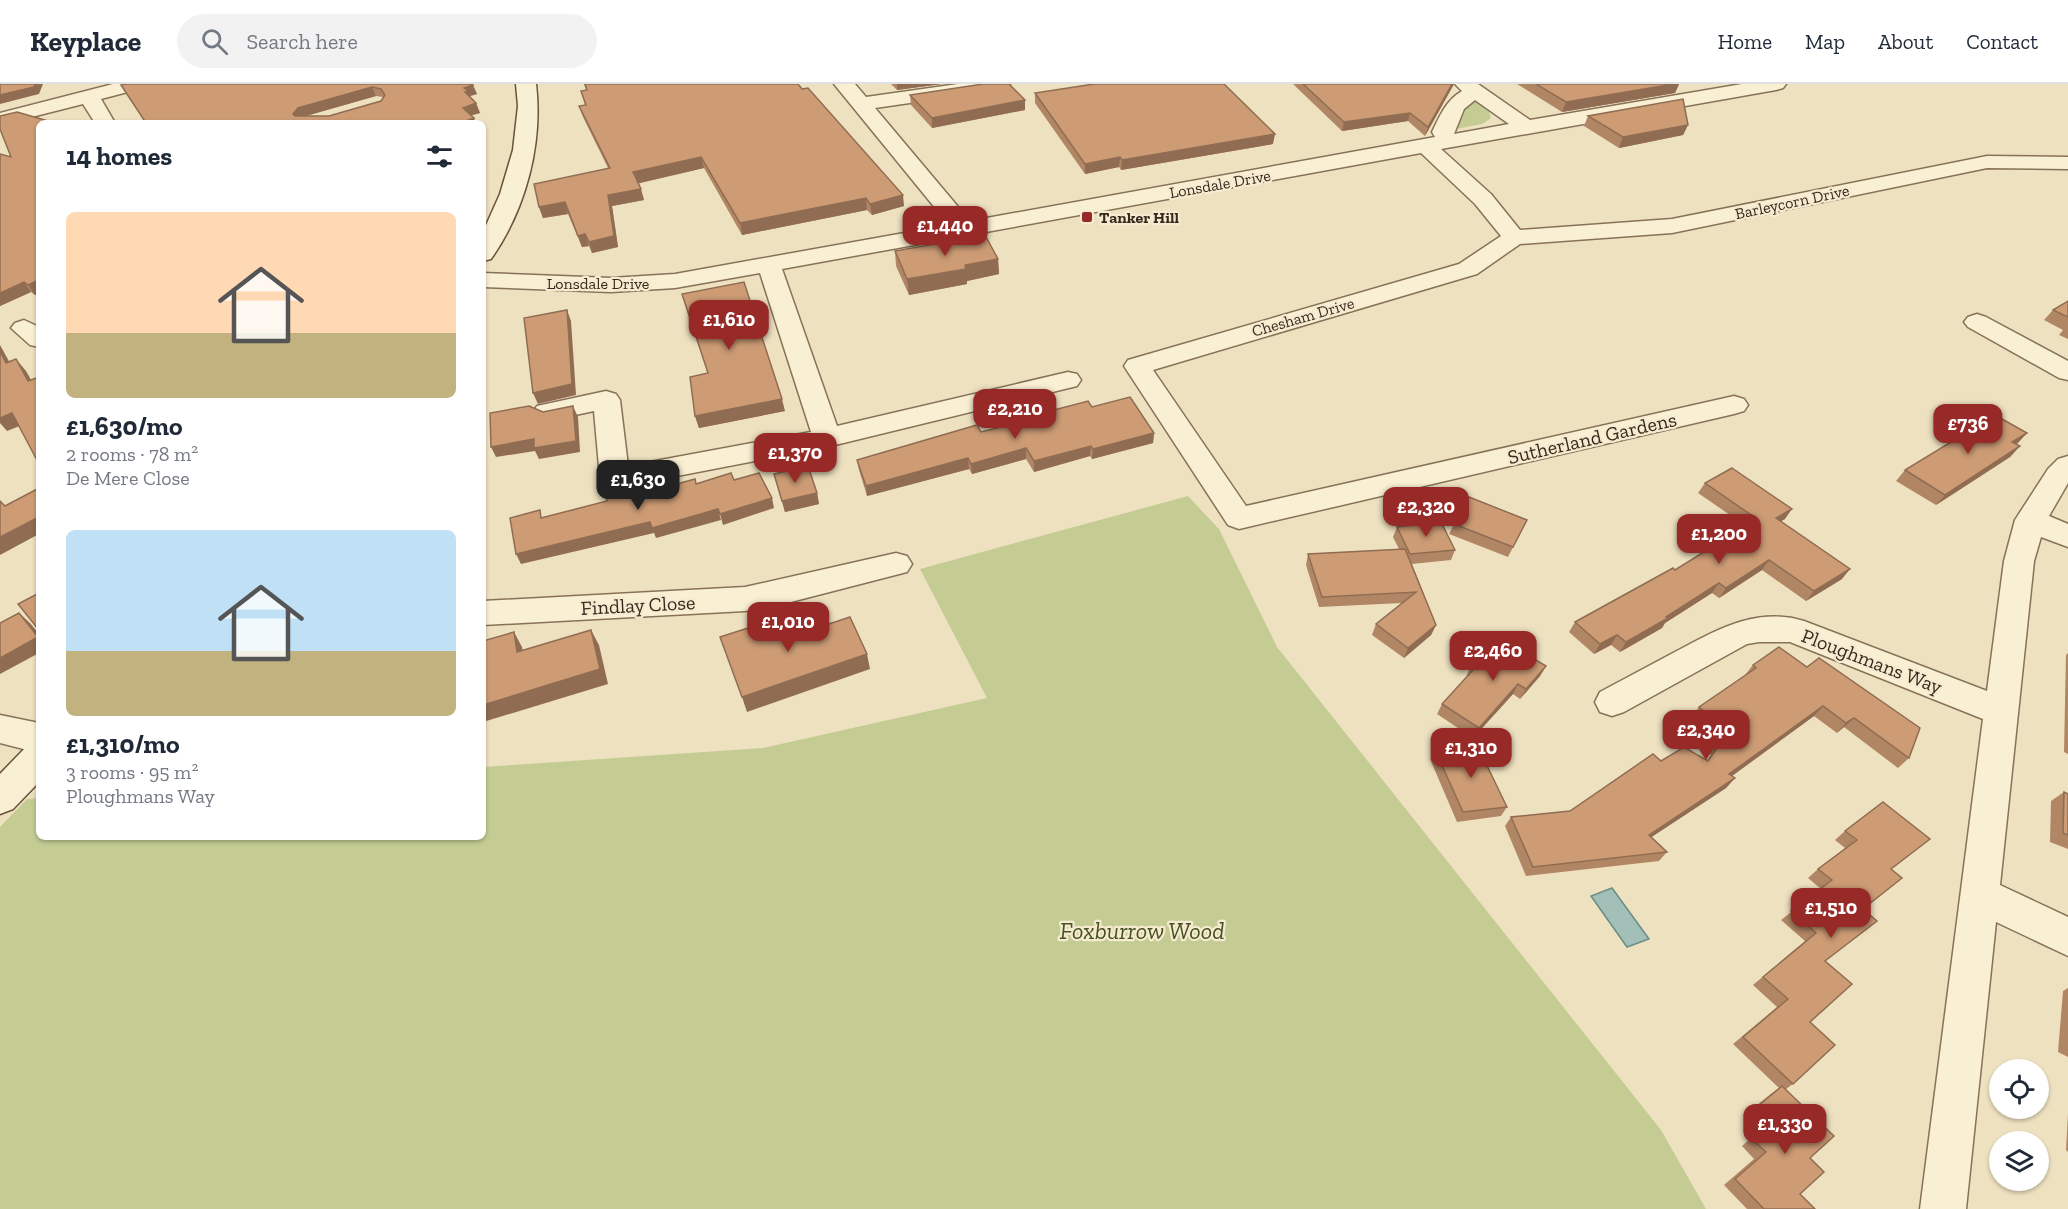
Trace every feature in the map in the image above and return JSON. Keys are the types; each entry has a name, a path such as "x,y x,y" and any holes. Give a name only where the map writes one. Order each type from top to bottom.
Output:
{"street":[{"path":"0,119 136,84"},
{"path":"486,248 505,211 521,162 528,118 526,84"},
{"path":"844,84 965,230"},
{"path":"860,104 1000,84"},
{"name":"Lonsdale Drive","path":"486,280 651,284 769,265 1526,127 1776,84"},
{"path":"1514,237 1437,143 1460,99 1471,88 1526,127"},
{"path":"89,96 103,120"},
{"name":"Barleycorn Drive","path":"1514,237 1672,226 1987,162 2068,163"},
{"name":"Chesham Drive","path":"1239,518 1137,366 1468,269 1514,237"},
{"path":"769,265 827,438"},
{"path":"1977,322 2068,372"},
{"path":"547,411 606,400 615,478 827,438 1068,380"},
{"name":"Sutherland Gardens","path":"1239,518 1734,405"},
{"path":"1943,1209 2019,561 2030,520 2041,499 2068,466"},
{"path":"2030,520 2068,536"},
{"name":"Findlay Close","path":"486,613 745,599 896,564"},
{"name":"Ploughmans Way","path":"1612,702 1739,633 1770,629 1792,630 1826,641 2002,712"},
{"path":"0,729 36,737"},
{"path":"0,798 36,761"},
{"path":"1980,896 2068,937"}],"green space":[{"path":"1475,100 1489,112 1491,118 1482,124 1451,130 1464,103"},
{"name":"Foxburrow Wood","path":"1188,496 1219,529 1277,647 1661,1130 1706,1209 0,1209 0,827 27,799 36,798 36,840 486,840 486,767 763,748 987,698 920,569"}],"water":[{"path":"1612,888 1649,939 1627,947 1591,896"}],"building":[{"path":"0,84 35,84 34,87 0,95"},
{"path":"472,84 464,88 476,103 463,108 474,118 469,120 144,120 121,85","holes":["372,87 381,89 385,95 381,101 329,116 295,116 293,114 298,108"]},
{"path":"585,84 798,84 802,89 808,88 903,195 870,204 866,198 740,223 701,157 633,172 641,189 608,195 614,236 589,242 585,234 578,236 565,202 539,207 534,184 610,168 579,106 586,105 581,91 587,90"},
{"path":"983,84 1009,84 1025,100 932,118 910,95"},
{"path":"1094,84 1224,84 1275,134 1122,160 1120,157 1085,164 1035,93"},
{"path":"1303,84 1452,84 1428,127 1410,113 1344,122"},
{"path":"1536,84 1674,84 1566,102"},
{"path":"1683,99 1688,125 1623,137 1588,116"},
{"path":"17,112 45,120 36,120 36,281 28,285 24,282 0,293 0,154 11,157 0,129 0,116"},
{"path":"985,235 998,259 965,265 966,269 907,279 895,251"},
{"path":"744,282 782,399 695,416 690,377 708,373 682,294"},
{"path":"2068,301 2068,317 2053,310"},
{"path":"567,310 572,384 533,393 524,318"},
{"path":"0,351 6,363 16,359 28,381 36,378 36,458 12,413 0,418"},
{"path":"1130,397 1154,433 1034,461 1026,448 971,464 968,458 866,486 857,460 977,425 981,432 1037,418 1035,415 1088,401 1092,407"},
{"path":"529,406 543,412 573,406 576,441 534,448 534,439 491,447 490,413"},
{"path":"1995,415 2027,433 2012,442 2020,446 1945,495 1905,470"},
{"path":"808,466 817,493 782,501 774,474"},
{"path":"1732,468 1792,509 1776,518 1850,569 1814,591 1769,560 1726,588 1719,583 1666,617 1668,618 1626,642 1617,635 1600,644 1575,622 1673,568 1675,570 1757,519 1705,483"},
{"path":"731,473 734,480 759,473 772,498 720,514 718,509 652,528 650,522 516,554 510,518 540,510 541,518 607,501 606,497 632,491 633,496 695,479 696,484"},
{"path":"36,490 36,519 0,537 0,501 5,506"},
{"path":"1469,497 1527,520 1513,547 1454,524"},
{"path":"1441,522 1455,550 1410,554 1397,527"},
{"path":"1405,549 1436,625 1408,648 1376,624 1416,592 1322,597 1308,554"},
{"path":"36,595 36,626 18,604"},
{"path":"19,613 36,634 36,638 0,658 0,623"},
{"path":"850,617 867,654 742,697 720,637 773,620 781,640"},
{"path":"591,630 600,669 486,704 486,640 514,632 517,652"},
{"path":"1498,638 1546,666 1526,689 1518,684 1479,728 1442,704 1473,670 1470,668"},
{"path":"1779,647 1807,667 1819,658 1920,728 1909,758 1854,718 1846,723 1823,706 1729,774 1735,778 1649,835 1667,852 1533,867 1511,817 1570,811 1653,754 1661,761 1684,747 1708,761 1719,745 1705,733 1720,724 1699,707 1756,668 1753,665"},
{"path":"1477,745 1507,807 1463,812 1435,750"},
{"path":"2064,792 2068,794 2068,835 2063,833"},
{"path":"1883,802 1930,839 1891,869 1902,878 1863,909 1877,921 1825,961 1852,984 1810,1022 1835,1045 1793,1084 1743,1037 1788,999 1763,977 1816,933 1791,911 1832,880 1818,869 1857,840 1845,831"},
{"path":"1782,1086 1834,1136 1810,1158 1824,1172 1800,1194 1815,1209 1764,1209 1735,1179 1766,1152 1752,1139 1773,1122 1758,1106"}],"place":[{"name":"Tanker Hill","path":"1087,217"}]}
